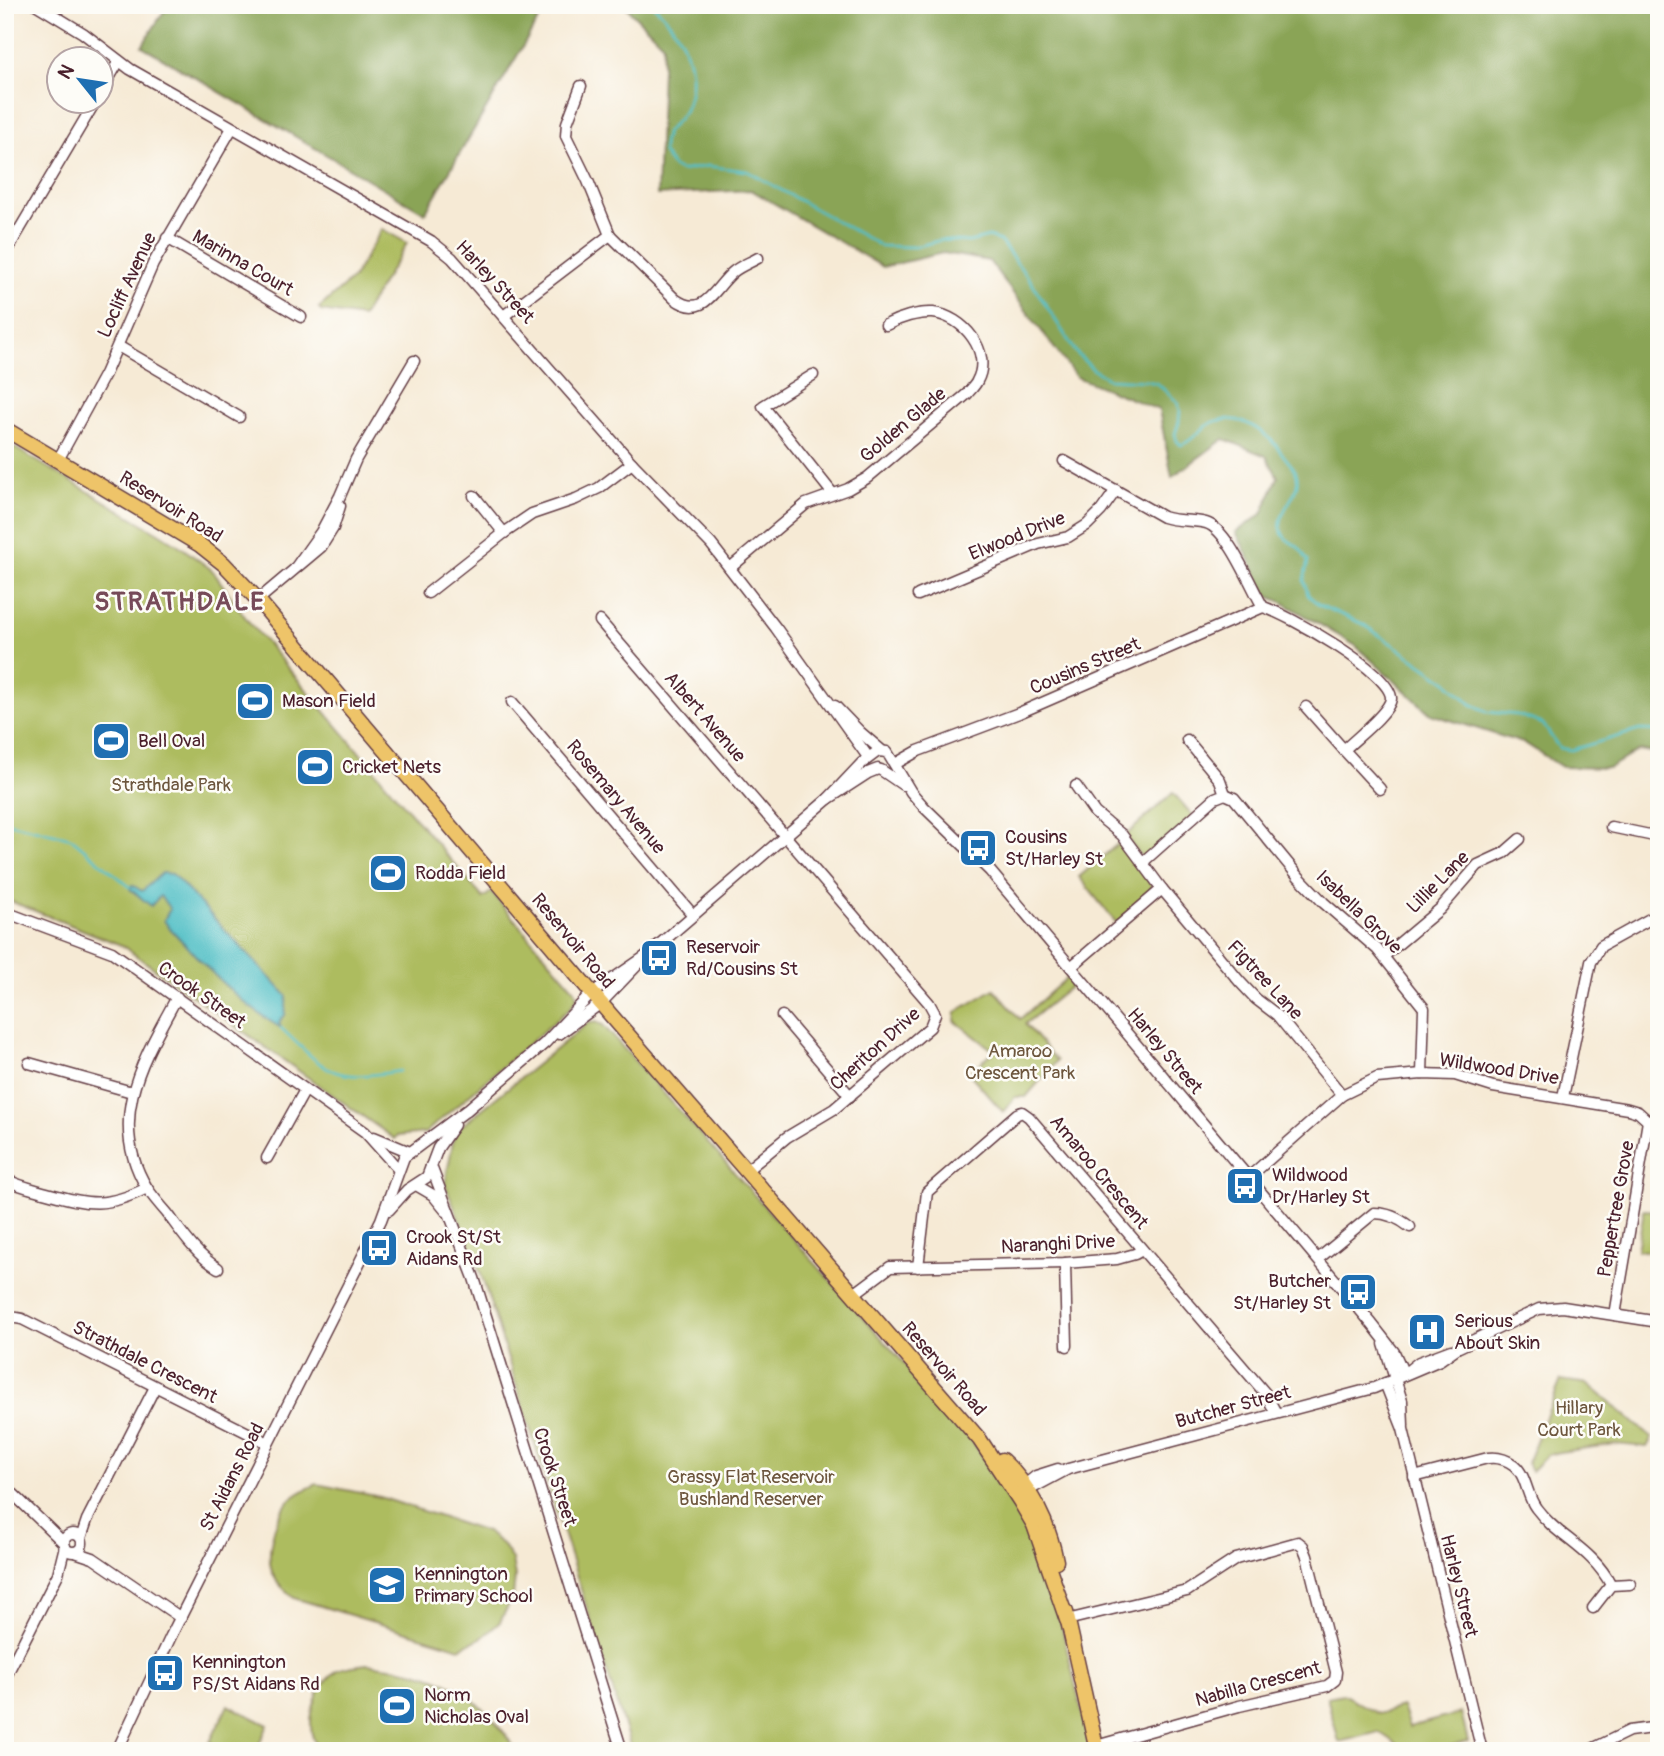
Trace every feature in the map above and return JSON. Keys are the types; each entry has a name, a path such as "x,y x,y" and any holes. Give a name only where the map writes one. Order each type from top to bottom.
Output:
{"main road":[{"name":"Reservoir Road","path":"5,429 200,545 224,564 258,600 1022,1490 1067,1620 1097,1748"}],"street":[{"name":"Harley Street","path":"37,5 83,33 119,61 431,241 463,268 632,463 711,544 828,699 839,719 868,758 911,792"},
{"path":"116,66 119,61"},
{"path":"581,86 567,124 566,136 610,235 675,299 688,306 699,306 709,300 735,270 758,258"},
{"path":"5,254 87,116"},
{"name":"Locliff Avenue","path":"58,460 118,346 153,264 232,128"},
{"path":"505,315 610,235"},
{"name":"Marinna Court","path":"167,239 301,317"},
{"name":"Golden Glade","path":"730,568 806,504 848,489 867,478 967,394 977,381 981,354 971,335 950,320 933,313 900,318 886,325"},
{"path":"118,346 239,417"},
{"path":"258,600 296,567 324,534 356,459 414,361"},
{"path":"813,375 763,406 833,494"},
{"path":"1064,461 1163,517 1202,522 1212,526 1224,537 1263,607 1277,611 1353,656 1387,685 1391,694 1390,703 1344,750"},
{"path":"428,593 532,514 599,488 632,463"},
{"name":"Elwood Drive","path":"918,595 1038,544 1068,537 1087,525 1116,490"},
{"path":"474,496 504,533"},
{"name":"Cousins Street","path":"880,770 895,765 918,751 1028,709 1263,607"},
{"name":"Albert Avenue","path":"600,621 784,836"},
{"name":"Harley Street","path":"828,699 883,751 911,792 937,821 982,862 1394,1352 1395,1379 1403,1429 1482,1751"},
{"name":"Rosemary Avenue","path":"512,702 693,915"},
{"path":"1306,707 1380,789"},
{"name":"Isabella Grove","path":"1187,740 1220,780 1225,794 1234,798 1299,877 1384,956 1424,1008 1422,1074"},
{"path":"467,1110 445,1136 427,1177 415,1185 403,1179 398,1170 401,1161 411,1152 467,1110 545,1043 577,1022 597,998 828,799 868,758 883,751"},
{"name":"Cousins Street","path":"883,751 918,751"},
{"path":"828,799 867,773 880,770"},
{"name":"Figtree Lane","path":"1076,786 1095,813 1122,835 1162,889 1240,982 1277,1015 1342,1095"},
{"path":"1143,863 1215,798 1225,794"},
{"path":"1611,827 1659,837"},
{"name":"Cheriton Drive","path":"747,1170 787,1137 826,1115 850,1096 930,1027 935,1014 929,1003 784,836"},
{"name":"Lillie Lane","path":"1384,956 1440,909 1478,865 1504,853 1520,839"},
{"path":"1071,967 1162,889"},
{"name":"Crook Street","path":"5,912 112,952 365,1132 411,1152"},
{"path":"1563,1097 1591,962 1601,946 1659,914"},
{"path":"177,997 142,1062 132,1092 130,1136 147,1188 198,1253 218,1268"},
{"path":"782,1016 850,1096"},
{"path":"29,1063 132,1092"},
{"name":"Wildwood Drive","path":"1248,1178 1342,1095 1377,1078 1422,1074 1455,1075 1493,1087 1628,1109 1654,1119"},
{"path":"267,1158 305,1090"},
{"name":"Amaroo Crescent","path":"918,1267 927,1192 1020,1112 1029,1117 1142,1250"},
{"name":"Peppertree Grove","path":"1615,1315 1654,1119"},
{"name":"Crook Street","path":"365,1132 398,1170"},
{"path":"411,1152 424,1156 431,1166"},
{"name":"Crook Street","path":"431,1166 474,1278 622,1751"},
{"name":"St Aidans Road","path":"117,1751 381,1220 393,1192 398,1170"},
{"path":"5,1179 96,1205 123,1200 147,1188"},
{"name":"Crook Street","path":"415,1185 433,1195 450,1216"},
{"name":"St Aidans Road","path":"381,1220 401,1196 415,1185"},
{"path":"1318,1259 1374,1213 1398,1219 1410,1227"},
{"name":"Naranghi Drive","path":"854,1294 887,1268 1065,1263 1117,1259 1142,1250 1265,1394 1276,1413"},
{"path":"1065,1263 1067,1346"},
{"name":"Butcher Street","path":"1022,1490 1046,1471 1068,1469 1374,1388 1395,1379 1419,1362 1438,1353 1457,1348 1544,1308 1563,1307 1659,1322"},
{"name":"Strathdale Crescent","path":"5,1320 11,1317 22,1319 268,1443"},
{"path":"5,1678 155,1387"},
{"path":"1414,1477 1488,1458 1511,1462 1522,1474 1536,1509 1599,1565 1611,1585"},
{"path":"5,1486 48,1527 181,1618"},
{"name":"Nabilla Crescent","path":"1067,1620 1187,1591 1236,1559 1298,1542 1304,1546 1307,1556 1336,1672 1335,1680 1327,1686 1239,1706 1097,1748"},
{"path":"1593,1608 1611,1585 1630,1584"},
{"path":"1588,1751 1629,1731 1659,1727"}],"green space":[{"path":"168,5 547,5 425,213 142,46"},
{"path":"624,5 1659,5 1659,753 1639,750 1609,768 1562,767 1526,744 1431,714 1356,646 1267,596 1236,532 1262,514 1278,477 1266,456 1224,439 1172,477 1159,410 1076,377 989,261 943,253 883,267 751,190 657,195 663,44"},
{"path":"382,229 407,243 362,317 321,311 319,308 353,278"},
{"name":"Strathdale Park","path":"5,442 177,544 212,570 248,621 483,898 491,892 575,990 577,998 569,1009 425,1133 397,1136 395,1139 121,945 5,899"},
{"path":"1173,793 1194,817 1144,860 1125,836"},
{"path":"1120,842 1151,884 1152,891 1117,924 1079,877"},
{"name":"Amaroo Crescent Park","path":"1068,977 1074,984 1025,1024 1057,1061 1026,1097 1015,1097 1003,1112 969,1073 994,1051 955,1021 956,1012 994,989 1020,1019"},
{"name":"Grassy Flat Reservoir Bushland Reserver","path":"588,1023 603,1025 959,1425 996,1472 1028,1520 1053,1590 1091,1751 632,1751 482,1277 445,1184 455,1131"},
{"path":"1644,1210 1659,1211 1659,1253 1637,1250"},
{"name":"Hillary Court Park","path":"1561,1380 1588,1384 1652,1438 1647,1447 1615,1444 1560,1452 1547,1455 1531,1471 1527,1463"},
{"path":"317,1484 380,1497 486,1532 502,1544 512,1560 515,1577 513,1596 500,1622 483,1637 460,1648 294,1598 279,1584 272,1570 272,1538 279,1517 289,1501 298,1493"},
{"name":"Norm Nicholas Oval","path":"367,1664 415,1672 454,1686 486,1712 517,1751 321,1751 315,1742 311,1721 321,1689 338,1670"},
{"path":"1343,1694 1378,1714 1402,1707 1409,1727 1461,1713 1468,1741 1432,1751 1407,1751 1379,1732 1339,1742 1327,1697"},
{"path":"228,1705 268,1725 256,1751 227,1751 210,1742"}],"water":[{"path":"162,873 172,874 287,996 285,1015 279,1022 281,1028 235,994 167,925 164,920 170,909 160,896 151,906 130,889 132,885 142,891"}],"waterway":[{"path":"653,5 673,27 690,66 690,95 685,110 669,129 664,140 663,153 673,167 681,171 707,166 747,171 881,246 915,247 941,240 969,242 989,237 1000,241 1030,280 1077,354 1094,370 1109,379 1158,384 1177,402 1180,410 1175,434 1181,445 1211,423 1226,419 1246,423 1255,428 1278,448 1297,475 1296,490 1282,517 1282,533 1299,548 1308,561 1304,580 1308,595 1319,605 1363,624 1447,682 1471,704 1488,712 1518,715 1543,724 1559,748 1571,750 1640,730 1659,731"},
{"path":"5,822 71,838 130,887"},
{"path":"281,1028 310,1056 333,1071 359,1075 400,1071"}],"place":[{"name":"Mason Field","path":"255,701"},
{"name":"Bell Oval","path":"111,741"},
{"name":"Cricket Nets","path":"315,767"},
{"name":"Cousins St/Harley St","path":"978,848"},
{"name":"Rodda Field","path":"388,873"},
{"name":"Reservoir Rd/Cousins St","path":"659,958"},
{"name":"Wildwood Dr/Harley St","path":"1245,1186"},
{"name":"Crook St/St Aidans Rd","path":"379,1248"},
{"name":"Butcher St/Harley St","path":"1358,1292"},
{"name":"Serious About Skin","path":"1427,1332"},
{"name":"Kennington Primary School","path":"387,1585"},
{"name":"Kennington PS/St Aidans Rd","path":"165,1673"},
{"name":"Norm Nicholas Oval","path":"397,1706"}],"district":[{"name":"STRATHDALE","path":"180,602"}]}
